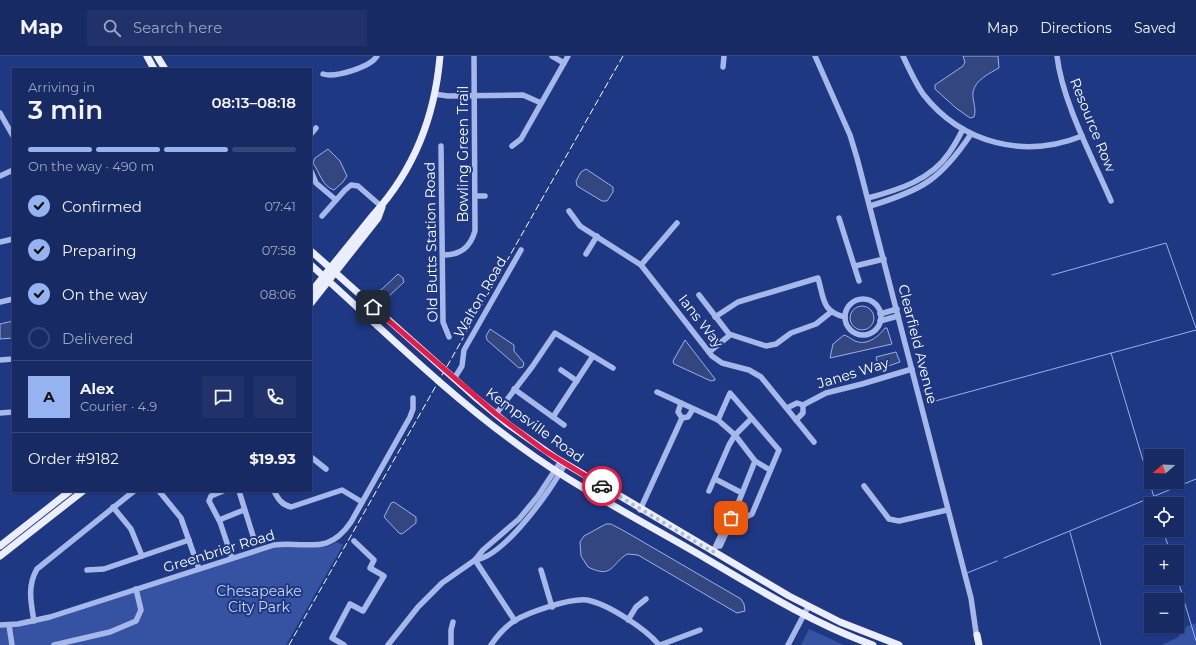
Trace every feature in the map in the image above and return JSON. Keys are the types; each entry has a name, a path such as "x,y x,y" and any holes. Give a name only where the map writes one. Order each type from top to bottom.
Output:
{"main road":[{"path":"147,56 153,68"},
{"path":"157,56 164,68"},
{"path":"312,302 329,282 333,271 378,218 382,207 401,179 415,153 428,119 434,94 440,56"},
{"name":"Kempsville Road","path":"312,252 454,379 496,414 563,463 640,510 715,549 808,607 840,622 899,645"},
{"name":"Kempsville Road","path":"312,266 469,407 515,443 558,472 804,615 830,628 873,645"},
{"path":"312,291 323,276 333,271"},
{"path":"0,546 69,492"},
{"path":"0,556 82,492"},
{"path":"977,635 978,645"}],"street":[{"path":"323,74 338,75 373,62 377,56"},
{"name":"Bowling Green Trail","path":"443,255 459,253 468,246 473,237 476,226 474,56"},
{"path":"552,56 564,63"},
{"path":"512,146 521,139 568,56"},
{"path":"723,67 724,56"},
{"name":"Clearfield Avenue","path":"815,56 855,148 947,510 974,610 977,635"},
{"path":"903,56 924,94 943,114 971,134 1000,144 1025,147 1052,146 1082,136"},
{"name":"Resource Row","path":"1057,56 1061,78 1082,136 1111,201"},
{"path":"434,94 448,96 523,95 542,103"},
{"path":"0,113 12,134"},
{"path":"312,133 316,128"},
{"path":"868,198 897,190 932,170 949,153 963,129"},
{"path":"870,206 902,196 937,176 955,158 971,134"},
{"name":"Old Butts Station Road","path":"441,146 443,322 449,336"},
{"path":"0,176 12,170"},
{"path":"313,179 336,200"},
{"path":"322,216 348,186 354,185 382,207"},
{"path":"475,196 484,196"},
{"name":"Ians Way","path":"569,211 577,223 641,264 709,352 722,363 755,373 814,442"},
{"path":"839,218 859,280"},
{"path":"641,264 677,223"},
{"path":"586,254 597,236"},
{"path":"0,242 12,240"},
{"name":"Walton Road","path":"454,379 460,371 464,350 521,250"},
{"path":"855,266 884,259"},
{"path":"715,317 738,302 818,278 825,304 831,312 845,317"},
{"path":"699,295 730,335 771,346 790,333 816,324 831,312"},
{"path":"0,302 12,299"},
{"path":"861,300 873,302 877,306 880,314 880,321 877,329 872,333 861,335 850,330 847,326 845,317 847,309 851,304 861,300"},
{"path":"880,314 897,309"},
{"path":"880,321 898,316"},
{"path":"496,414 532,367 554,333 613,368"},
{"path":"709,352 730,335"},
{"path":"553,417 593,356"},
{"path":"0,360 12,359"},
{"name":"Janes Way","path":"786,408 797,403 803,405 826,393 912,369"},
{"path":"562,370 578,381"},
{"path":"514,390 564,425"},
{"path":"657,392 718,420 735,435 755,461 770,470"},
{"path":"718,420 730,393 779,450 752,514 746,517 735,511"},
{"name":"Greenbrier Road","path":"0,625 34,621 64,613 199,568 274,545 317,545 329,543 337,539 345,530 362,502 410,417 413,409 413,398"},
{"path":"681,403 678,412 682,418"},
{"path":"796,420 803,413 803,405"},
{"path":"682,418 688,417 693,409"},
{"path":"0,413 12,412"},
{"path":"640,510 682,418"},
{"path":"709,491 729,444 735,435 751,419"},
{"path":"312,458 326,469"},
{"path":"715,549 720,546 732,520 731,518 755,461"},
{"path":"388,645 418,607 442,583 476,560 486,557 521,527 539,505 563,463"},
{"path":"715,479 742,493"},
{"path":"864,486 889,519 900,521 947,510"},
{"path":"275,492 285,506 291,507 342,490 362,502"},
{"path":"34,621 30,594 31,582 37,569 133,492"},
{"path":"160,492 181,518 199,568"},
{"path":"221,492 209,498 219,520 232,558"},
{"path":"239,492 254,539"},
{"path":"114,507 131,528 142,556"},
{"path":"219,520 244,510"},
{"path":"88,570 104,569 189,540"},
{"path":"344,645 332,638 350,604 363,611 384,576 370,568 374,560 354,542"},
{"path":"476,560 515,621"},
{"path":"541,570 552,607"},
{"path":"54,645 92,636 133,623 138,618 141,610 136,589"},
{"path":"628,620 636,607 646,599"},
{"path":"491,645 499,635 515,621 573,601 588,600 603,605 648,632 660,645 700,630"},
{"path":"788,645 808,607"},
{"path":"451,645 451,630 453,622"},
{"path":"9,625 12,645"}],"green space":[{"name":"Chesapeake City Park","path":"337,542 343,545 286,645 0,645 0,627 16,627 51,619 276,547 326,547"},
{"path":"1196,623 1196,645 1161,645 1177,638 1181,633 1184,633 1184,630 1187,626"},
{"path":"809,629 844,645 801,645"}],"shaded area":[{"path":"963,56 998,56 999,68 983,77 974,88 973,95 975,114 974,117 970,118 956,108 935,89 935,85 963,66 965,62"},
{"path":"328,149 340,161 347,176 334,190 327,186 313,163 315,158"},
{"path":"586,169 613,187 613,192 607,201 602,201 577,186 576,181 581,172"},
{"path":"398,274 403,278 404,282 387,298 381,298 376,291 381,290"},
{"path":"862,306 867,307 873,313 873,323 867,329 862,330 857,329 851,323 850,318 851,313 857,307"},
{"path":"12,321 12,338 0,339 0,324"},
{"path":"885,328 887,328 892,344 830,358 833,344 844,335 855,341 864,342 872,340"},
{"path":"490,329 514,345 514,351 524,363 523,367 519,368 487,340 486,336"},
{"path":"685,340 715,380 711,381 674,364 673,361"},
{"path":"896,352 900,362 882,368 878,366 876,357"},
{"path":"394,502 416,517 416,523 402,534 399,533 384,517 391,503"},
{"path":"606,524 611,524 626,532 741,599 744,604 745,611 737,613 638,555 627,554 607,571 602,572 588,567 581,556 580,542 584,536"}],"waterway":[{"path":"1052,275 1166,243 1196,328"},
{"path":"928,403 1196,330"},
{"path":"1111,353 1154,497"},
{"path":"1004,558 1196,479"},
{"path":"1070,532 1101,645"},
{"path":"1165,537 1168,545"},
{"path":"967,573 997,561"},
{"path":"1179,585 1196,641"}],"railway":[{"path":"289,645 623,56"}],"way so far":[{"path":"602,486 713,552 728,520 731,518"}],"route":[{"path":"373,307 454,379 509,425 545,451 602,486"}]}
